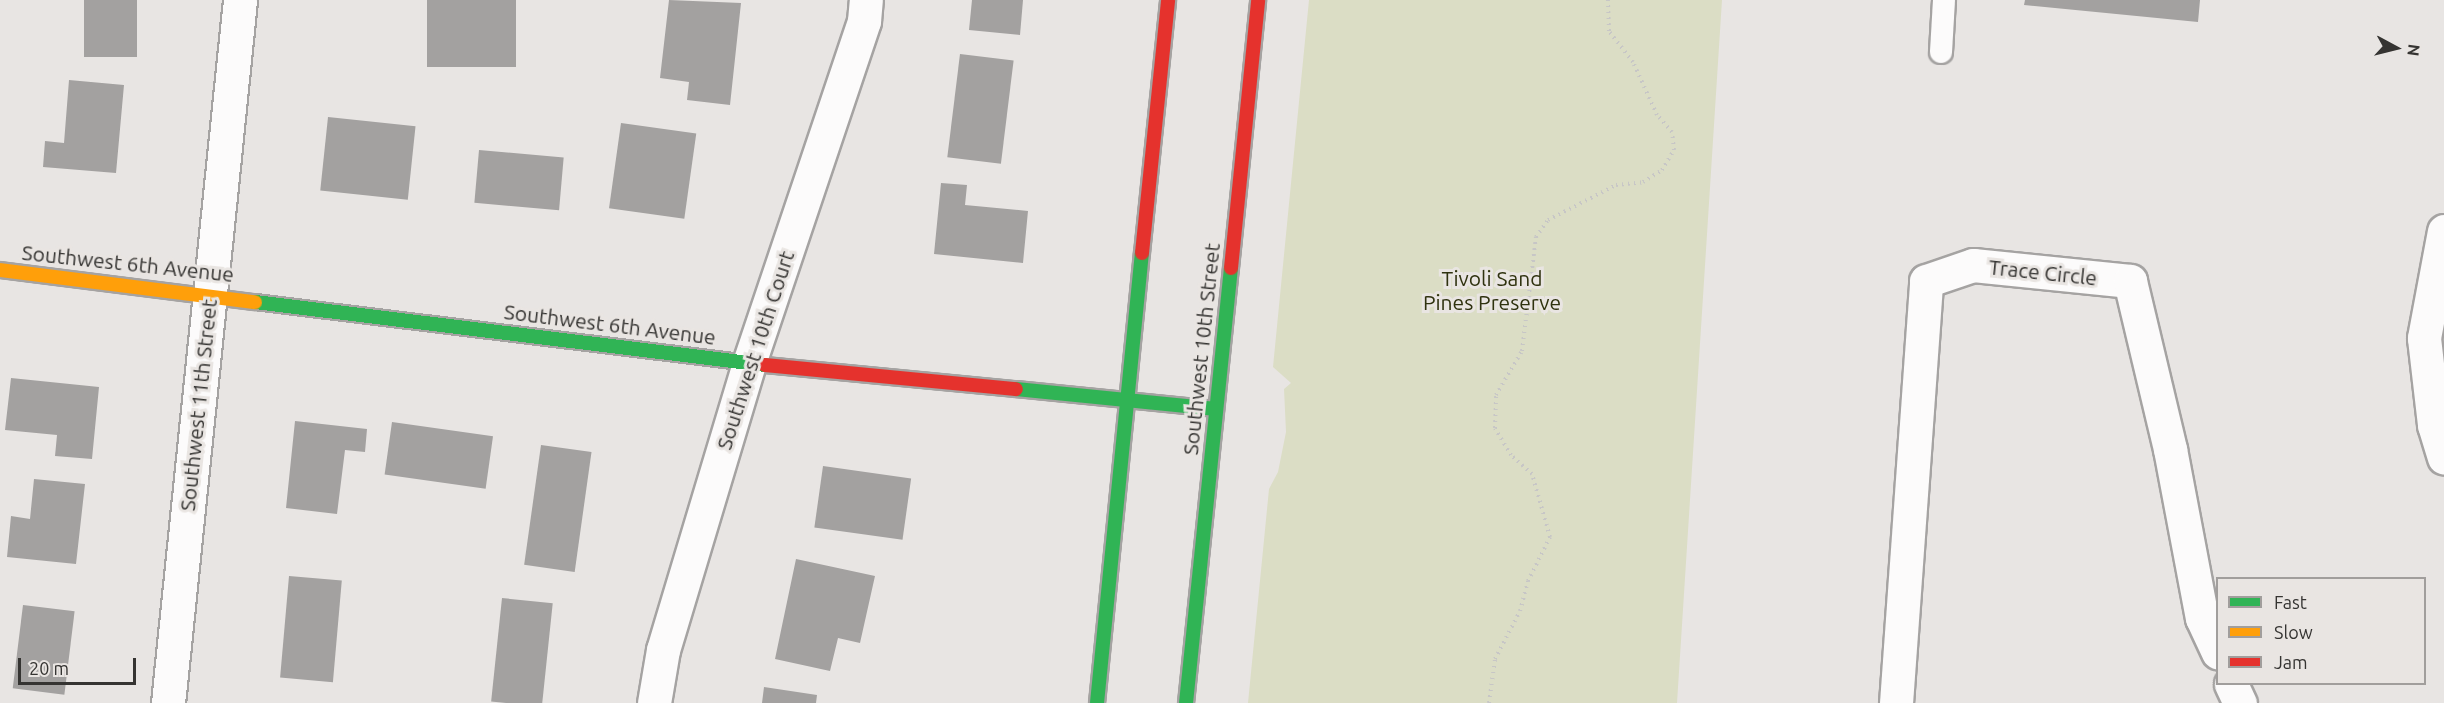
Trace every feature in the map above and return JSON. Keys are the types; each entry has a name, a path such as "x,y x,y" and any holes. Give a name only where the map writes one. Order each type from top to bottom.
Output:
{"main road":[{"path":"1097,703 1168,0"},
{"name":"Southwest 10th Street","path":"1186,703 1258,0"},
{"name":"Southwest 6th Avenue","path":"0,270 210,293 749,363 1216,409"}],"street":[{"name":"Southwest 11th Street","path":"168,703 240,0"},
{"name":"Southwest 10th Court","path":"654,703 663,650 749,363 864,21 866,0"},
{"path":"2444,231 2424,338 2434,425 2444,457"},
{"name":"Trace Circle","path":"1896,703 1926,281 1973,265 2130,281 2170,449 2202,618 2216,651"},
{"path":"2231,685 2240,703"}],"lane":[{"path":"1941,52 1944,0"}],"path":[{"path":"1489,703 1495,658 1520,612 1528,581 1550,537 1532,474 1511,455 1495,428 1496,395 1522,351 1536,237 1548,220 1616,185 1643,182 1662,170 1674,150 1672,132 1657,115 1637,68 1609,30 1608,0"}],"green space":[{"name":"Tivoli Sand Pines Preserve","path":"1309,0 1722,0 1677,703 1248,703 1269,489 1278,472 1286,432 1284,389 1291,383 1273,367"}],"building":[{"path":"84,0 137,0 137,57 84,57"},
{"path":"427,0 516,0 516,67 427,67"},
{"path":"669,0 741,3 730,105 687,100 689,82 660,78"},
{"path":"972,0 1023,0 1020,35 969,30"},
{"path":"2025,0 2200,0 2198,22 2024,5"},
{"path":"960,54 1014,61 1001,164 947,157"},
{"path":"69,80 124,85 116,173 43,167 45,141 64,143"},
{"path":"328,117 416,126 408,200 320,191"},
{"path":"621,123 696,134 684,219 609,208"},
{"path":"479,150 564,157 559,210 474,203"},
{"path":"941,183 967,185 965,205 1028,211 1023,263 934,254"},
{"path":"11,378 99,387 92,459 55,456 57,435 5,430"},
{"path":"295,421 367,429 365,452 345,450 337,514 286,508"},
{"path":"392,422 493,436 486,489 385,474"},
{"path":"541,445 592,452 575,572 524,565"},
{"path":"823,466 911,478 903,540 814,527"},
{"path":"34,479 85,484 76,564 7,557 11,516 30,519"},
{"path":"796,559 875,576 860,643 838,638 830,671 775,659"},
{"path":"289,576 342,581 333,682 280,678"},
{"path":"502,598 553,603 542,703 491,701"},
{"path":"23,605 75,611 64,695 13,688"},
{"path":"764,687 817,695 816,703 762,703"}],"traffic: fast":[{"path":"1097,703 1142,253"},
{"path":"1186,703 1231,268"},
{"path":"255,302 765,365"},
{"path":"1016,389 1216,409"}],"traffic: slow":[{"path":"0,270 255,302"}],"traffic: jam":[{"path":"1142,253 1168,0"},
{"path":"1231,268 1258,0"},
{"path":"765,365 1016,389"}]}
